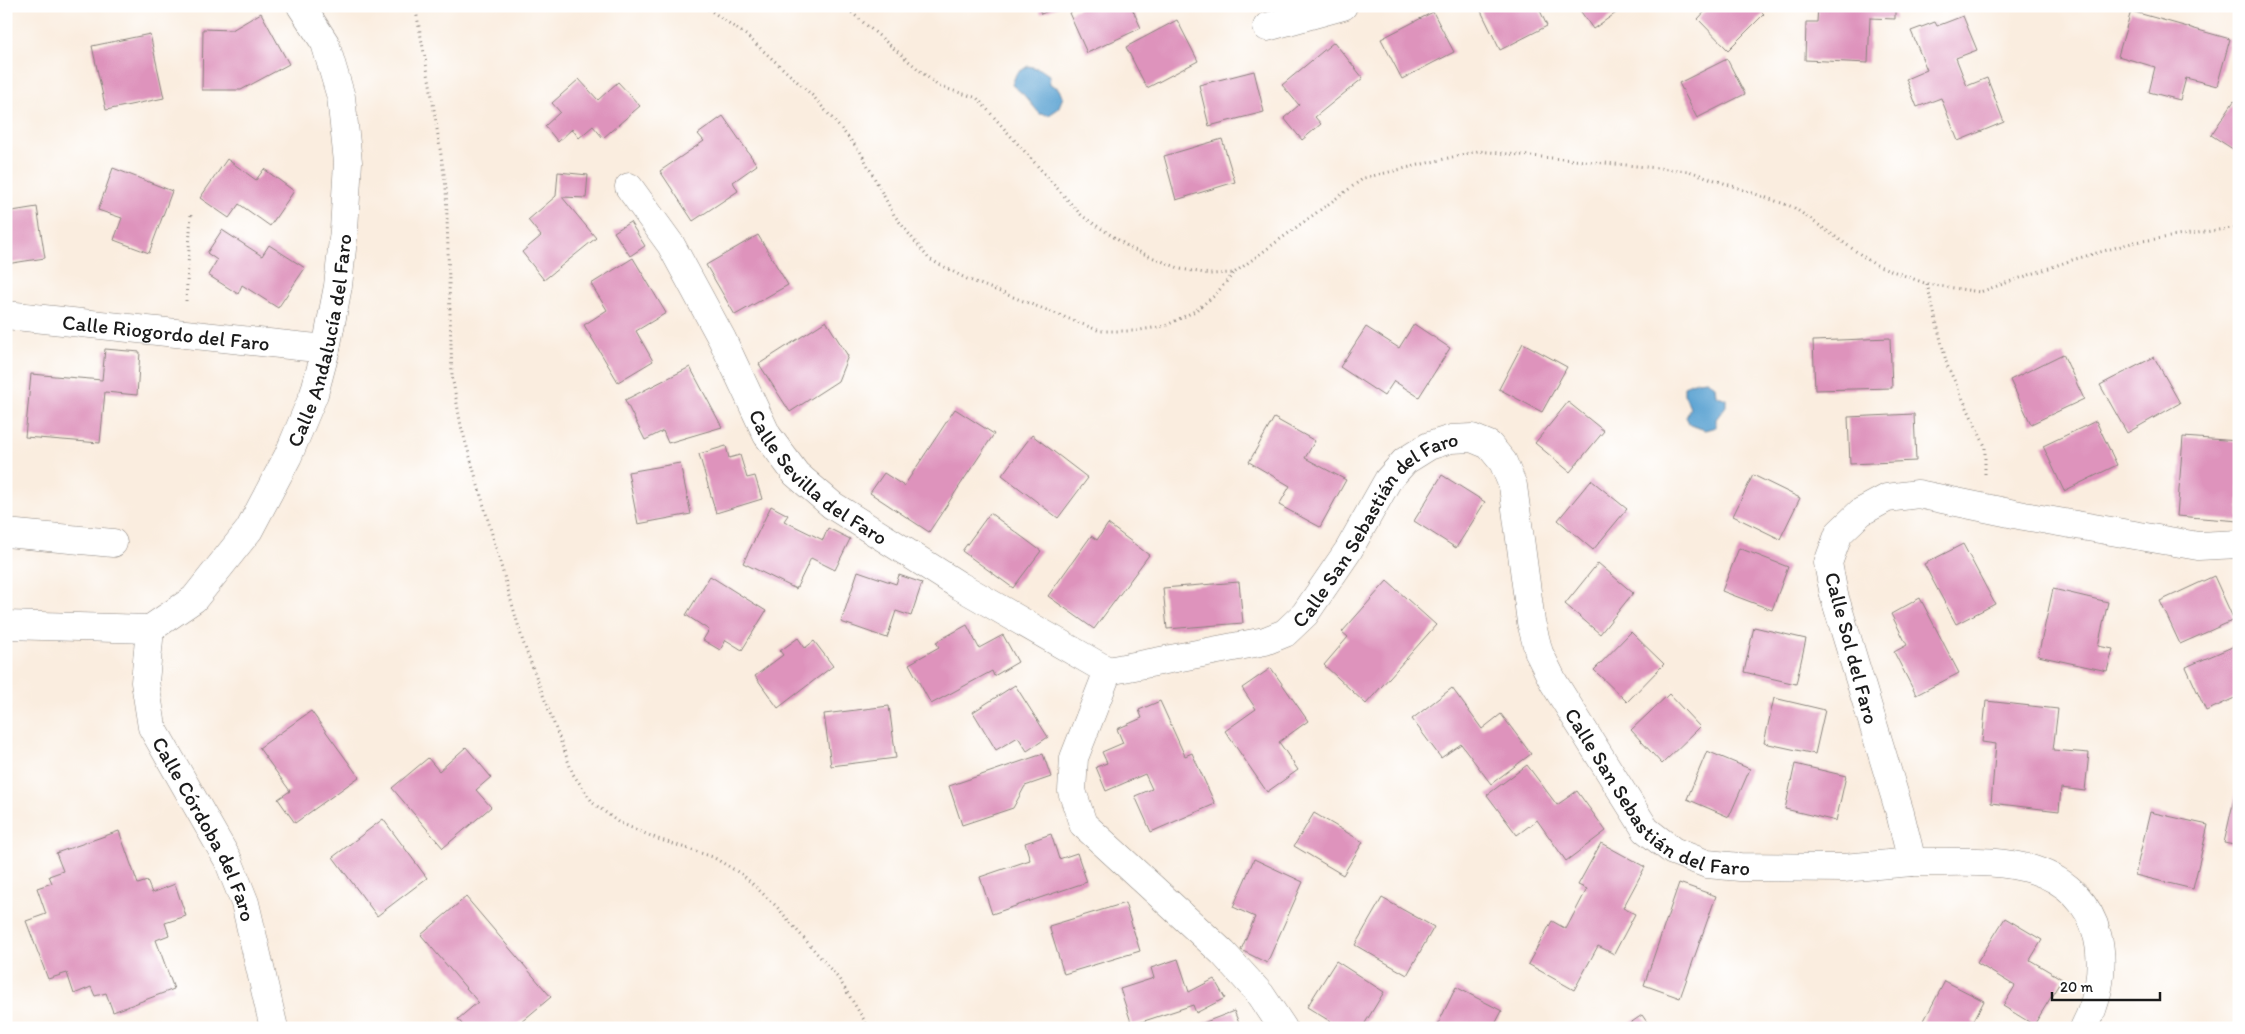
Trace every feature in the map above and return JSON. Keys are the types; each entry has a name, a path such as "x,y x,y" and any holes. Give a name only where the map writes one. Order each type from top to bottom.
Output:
{"street":[{"name":"Calle Andalucía del Faro","path":"150,629 194,599 249,530 288,456 314,394 326,349 339,276 348,162 341,97 325,43 301,6"},
{"path":"1267,27 1343,6"},
{"name":"Calle Sevilla del Faro","path":"629,187 671,245 722,339 767,435 796,474 832,505 960,586 1108,672"},
{"name":"Calle Riogordo del Faro","path":"6,315 326,349"},
{"name":"Calle San Sebastián del Faro","path":"1108,672 1265,641 1285,633 1305,614 1348,551 1388,480 1406,461 1429,446 1451,439 1472,438 1489,445 1503,462 1513,486 1531,622 1539,653 1554,683 1646,830 1673,851 1707,864 1740,867 1843,868 1912,862"},
{"name":"Calle Sol del Faro","path":"1912,862 1900,813 1834,595 1828,563 1839,533 1861,512 1887,498 1918,494 2198,546 2239,544"},
{"path":"6,532 113,543"},
{"path":"6,625 150,629"},
{"name":"Calle Córdoba del Faro","path":"150,629 145,682 152,727 228,860 245,903 274,1028"},
{"path":"1108,672 1074,758 1072,791 1083,824 1223,953 1261,995 1283,1028"},
{"path":"1912,862 2000,864 2034,870 2060,881 2085,906 2099,935 2101,976 2093,1011 2084,1028"}],"path":[{"path":"415,6 430,84 446,187 452,376 461,426 523,642 574,774 593,803 618,822 658,839 713,857 743,875 777,907 839,980 869,1028"},
{"path":"704,6 746,35 813,96 860,152 894,215 929,259 967,279 1100,331 1134,331 1165,326 1195,310 1214,296 1234,273 1364,178 1478,151 1689,172 1793,207 1874,264 1927,284 1980,292 2072,260 2135,242 2239,227"},
{"path":"844,6 938,86 977,98 1082,216 1132,249 1181,269 1210,274 1234,273"},
{"path":"184,334 191,214"},
{"path":"1927,284 1947,365 1985,446 1985,507"}],"water":[{"path":"1028,66 1040,69 1049,75 1050,84 1058,88 1063,97 1058,109 1049,115 1040,114 1023,94 1012,85 1016,74"},
{"path":"1707,380 1715,386 1716,395 1726,399 1726,406 1716,419 1716,427 1705,430 1690,425 1686,417 1690,407 1684,394 1684,386 1696,381"}],"building":[{"path":"1038,6 1060,6 1041,14"},
{"path":"1084,6 1131,6 1141,28 1087,53 1069,13"},
{"path":"1490,6 1538,6 1547,26 1500,50 1481,11"},
{"path":"1577,6 1626,6 1593,29"},
{"path":"1710,6 1756,6 1764,14 1728,50 1698,19"},
{"path":"1818,6 1895,6 1895,19 1870,18 1868,63 1805,60 1806,22 1817,22"},
{"path":"2131,11 2230,39 2217,86 2186,78 2180,100 2149,92 2155,67 2118,56"},
{"path":"1433,12 1454,52 1402,79 1381,39"},
{"path":"261,13 289,64 241,90 202,90 203,29 232,30"},
{"path":"1963,16 1977,50 1956,58 1967,86 1987,78 2004,122 1958,141 1941,98 1917,107 1906,79 1927,70 1911,31 1935,22 1937,26"},
{"path":"1177,20 1198,61 1147,88 1126,47"},
{"path":"150,34 164,98 106,110 92,46"},
{"path":"1334,42 1363,78 1315,117 1321,124 1302,140 1284,118 1299,105 1282,85"},
{"path":"1727,59 1745,94 1697,118 1679,83"},
{"path":"1254,71 1264,112 1209,126 1199,85"},
{"path":"579,79 598,100 618,82 640,106 603,138 593,126 579,138 572,129 558,142 545,126 560,112 552,103"},
{"path":"2234,101 2239,104 2239,153 2211,135"},
{"path":"723,116 757,165 733,182 738,191 693,221 660,171 704,141 698,134"},
{"path":"1222,139 1235,182 1176,200 1164,156"},
{"path":"227,159 256,180 264,169 294,191 270,226 239,204 229,218 200,198"},
{"path":"113,168 172,191 149,253 114,240 122,218 98,210"},
{"path":"558,172 588,175 586,198 562,197 596,238 544,280 522,252 541,236 528,220 556,196"},
{"path":"37,207 45,258 6,264 6,212"},
{"path":"630,222 645,246 630,256 614,232"},
{"path":"222,230 262,256 269,245 305,268 278,308 242,285 238,294 208,275 217,260 207,253"},
{"path":"758,235 788,285 735,315 706,265"},
{"path":"633,258 666,313 636,331 653,361 618,382 584,325 607,310 591,284"},
{"path":"826,321 848,356 838,381 790,412 759,364"},
{"path":"1414,324 1450,348 1419,397 1394,381 1384,396 1340,367 1366,327 1399,348"},
{"path":"1890,338 1892,388 1815,390 1813,341"},
{"path":"1523,343 1567,367 1542,412 1499,389"},
{"path":"105,349 140,352 137,395 105,392 100,443 25,437 31,374 102,380"},
{"path":"2063,354 2084,399 2031,424 2010,380"},
{"path":"2154,357 2180,403 2127,433 2100,385"},
{"path":"690,367 722,427 668,443 663,431 645,440 625,400"},
{"path":"1568,402 1604,431 1570,472 1535,443"},
{"path":"955,409 994,434 929,532 870,493 884,473 904,486"},
{"path":"1914,414 1916,461 1850,464 1848,417"},
{"path":"1274,418 1315,441 1305,458 1346,480 1320,527 1279,505 1290,486 1249,462"},
{"path":"2096,421 2117,465 2064,491 2043,446"},
{"path":"1032,435 1088,478 1058,518 1002,475"},
{"path":"2183,437 2239,441 2239,521 2177,516"},
{"path":"726,446 729,458 740,455 747,478 755,476 762,499 716,513 699,454"},
{"path":"680,463 691,514 638,524 628,472"},
{"path":"1442,475 1485,502 1456,548 1414,521"},
{"path":"1753,475 1800,498 1780,539 1733,516"},
{"path":"1591,480 1627,509 1593,550 1558,520"},
{"path":"771,506 788,515 784,521 823,540 828,528 850,539 835,570 811,558 796,589 743,563"},
{"path":"990,513 1041,551 1013,588 962,551"},
{"path":"1108,524 1149,555 1094,629 1048,596 1091,536 1097,540"},
{"path":"1963,544 1995,604 1956,624 1924,564"},
{"path":"1739,548 1788,567 1772,610 1722,591"},
{"path":"1598,563 1633,593 1600,634 1565,604"},
{"path":"858,571 896,584 899,575 922,583 911,616 896,611 887,638 841,622"},
{"path":"710,576 766,611 742,650 726,640 720,650 703,640 709,630 686,615"},
{"path":"2214,576 2234,620 2180,644 2160,601"},
{"path":"1387,581 1436,625 1366,704 1324,665 1348,637 1342,632"},
{"path":"1239,582 1243,623 1167,629 1163,588"},
{"path":"2053,589 2108,602 2098,646 2113,649 2107,671 2038,656"},
{"path":"1920,598 1959,673 1916,695 1894,652 1907,645 1891,614"},
{"path":"967,625 979,648 1003,635 1018,662 994,676 992,671 931,704 909,664 939,647 936,642"},
{"path":"1754,627 1806,639 1796,684 1744,672"},
{"path":"1631,632 1664,664 1627,702 1594,670"},
{"path":"798,638 805,648 814,641 833,666 778,708 755,676 783,655 780,651"},
{"path":"2239,644 2239,696 2206,711 2186,667"},
{"path":"1271,668 1308,721 1279,742 1298,770 1267,792 1225,731 1256,709 1242,688"},
{"path":"1015,685 1048,737 1027,751 1018,737 996,750 973,712"},
{"path":"1452,688 1482,729 1501,714 1531,754 1491,784 1461,744 1441,758 1412,719"},
{"path":"1669,694 1700,727 1662,764 1631,730"},
{"path":"1774,698 1825,710 1815,754 1764,743"},
{"path":"1160,701 1185,756 1192,753 1215,804 1151,832 1135,796 1152,789 1145,774 1106,791 1096,767 1107,763 1102,752 1123,743 1117,729 1142,718 1139,710"},
{"path":"1986,701 2058,709 2053,750 2089,753 2085,791 2061,788 2059,811 1991,803 1996,744 1982,742"},
{"path":"889,706 896,758 831,766 824,714"},
{"path":"311,711 359,777 295,823 278,799 290,791 259,748"},
{"path":"466,747 491,777 476,790 491,807 443,848 392,788 428,758 439,771"},
{"path":"1707,751 1750,769 1729,817 1687,799"},
{"path":"1043,754 1051,777 1025,786 1013,808 962,825 949,786"},
{"path":"1795,764 1846,776 1836,821 1785,809"},
{"path":"1527,765 1557,805 1577,791 1606,831 1566,861 1537,820 1517,835 1487,795"},
{"path":"2236,790 2239,791 2239,846 2224,843"},
{"path":"2150,812 2208,825 2193,889 2135,875"},
{"path":"1314,813 1363,842 1343,875 1294,846"},
{"path":"383,819 427,878 377,916 333,857"},
{"path":"119,831 138,884 147,881 152,893 175,884 186,916 165,923 169,935 156,940 174,989 113,1012 106,993 95,996 91,987 74,994 67,973 48,979 26,921 46,914 37,888 52,883 49,876 63,871 56,853"},
{"path":"1051,834 1059,859 1077,853 1087,882 992,914 980,877 1030,860 1025,843"},
{"path":"1601,843 1645,867 1623,908 1635,914 1614,954 1598,946 1574,990 1528,964 1552,921 1566,929 1587,889 1578,885"},
{"path":"1254,859 1303,882 1267,963 1241,950 1255,917 1233,907"},
{"path":"1679,883 1716,896 1680,998 1644,985"},
{"path":"466,897 551,997 514,1028 465,1028 458,1019 478,1002 421,935"},
{"path":"1382,898 1434,927 1407,975 1355,945"},
{"path":"1125,903 1140,951 1064,974 1049,926"},
{"path":"2005,918 2042,940 2030,960 2062,979 2034,1025 2003,1006 2015,986 1977,963"},
{"path":"1178,959 1189,992 1214,979 1225,998 1196,1013 1193,1005 1132,1025 1120,989 1154,978 1151,968"},
{"path":"1336,961 1384,992 1362,1028 1341,1028 1307,1007"},
{"path":"1945,981 1984,1001 1973,1022 1984,1028 1920,1028"},
{"path":"1456,987 1502,1011 1493,1028 1436,1028"},
{"path":"1234,1011 1241,1028 1205,1028 1203,1023"},
{"path":"1642,1015 1651,1028 1623,1028"}]}
